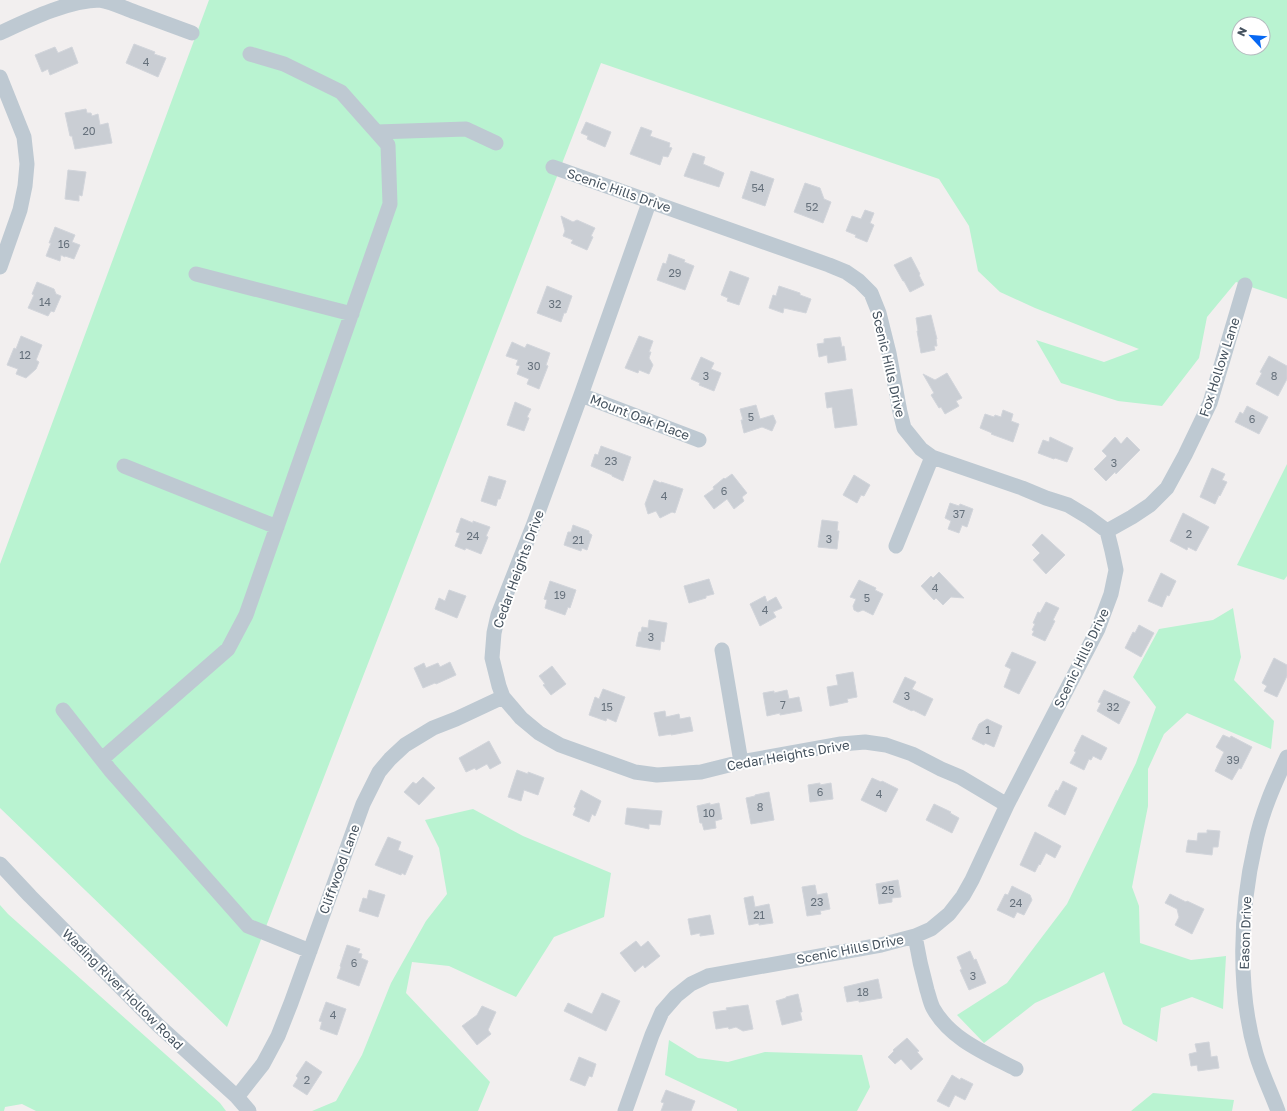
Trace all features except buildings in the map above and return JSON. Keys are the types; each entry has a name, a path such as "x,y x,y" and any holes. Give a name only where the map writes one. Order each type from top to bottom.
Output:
{"street":[{"path":"0,33 48,10 87,0 100,0 114,4 192,33"},
{"path":"102,759 228,649 246,614 390,204 388,144 341,92 284,64 250,54"},
{"path":"0,77 24,137 27,164 25,186 20,210 0,267"},
{"path":"377,132 466,129 496,143"},
{"name":"Scenic Hills Drive","path":"553,167 650,200 829,265 846,272 859,281 871,293 879,314 889,353 904,428 921,449 932,457 1068,505 1088,517 1107,531 1116,570 1111,594 1098,629 1007,805 972,880 963,896 949,914 931,929 915,936 881,945 708,976 691,984 676,996 662,1012 652,1035 625,1111"},
{"name":"Cedar Heights Drive","path":"650,200 581,395 533,526 498,615 494,633 492,658 503,697 521,718 539,734 560,745 635,772 657,775 701,772 740,762 841,744 865,742 886,745 912,754 960,777 1007,805"},
{"path":"196,274 352,314"},
{"name":"Fox Hollow Lane","path":"1107,531 1150,506 1166,488 1185,454 1210,403 1245,284"},
{"name":"Mount Oak Place","path":"581,395 699,440"},
{"path":"896,546 932,457"},
{"path":"124,466 277,527"},
{"path":"722,650 740,762"},
{"name":"Cliffwood Lane","path":"236,1097 263,1064 278,1036 363,804 379,772 390,758 405,745 433,728 503,697"},
{"path":"63,710 102,759 248,926 310,951"},
{"name":"Eason Drive","path":"1278,1111 1256,1054 1248,1015 1244,972 1243,926 1248,880 1255,844 1264,812 1287,756"},
{"name":"Wading River Hollow Road","path":"0,864 158,1025 236,1097 249,1111"},
{"path":"915,936 921,969 933,1007 943,1022 958,1037 976,1049 1016,1069"}],"green space":[{"path":"209,0 1287,0 1287,299 1236,282 1207,317 1199,358 1162,406 1118,401 1061,383 1036,340 1104,362 1139,349 1035,308 1000,292 978,271 969,226 939,179 601,63 227,1027 0,808 0,564"},
{"path":"1287,464 1287,576 1284,580 1237,565"},
{"path":"1233,608 1241,657 1234,680 1274,721 1271,749 1187,713 1164,734 1148,769 1148,806 1132,887 1139,906 1140,943 1191,960 1226,956 1223,1009 1192,997 1161,1008 1157,1042 1123,1024 1104,972 1035,1003 984,1043 957,1015 1007,983 1067,904 1136,763 1156,707 1133,677 1159,629 1213,620"},
{"path":"473,809 523,836 611,873 604,917 554,937 516,997 449,966 412,962 406,993 490,1082 478,1111 312,1111 336,1101 362,1055 391,983 426,921 447,894 439,848 425,820"},
{"path":"0,905 8,914 220,1103 226,1111 36,1111 22,1104 5,1107 4,1111 0,1111"},
{"path":"669,1040 698,1058 728,1062 765,1052 862,1055 870,1087 857,1111 737,1111 737,1109 665,1075"},
{"path":"1153,1093 1234,1100 1232,1111 1131,1111"}]}
